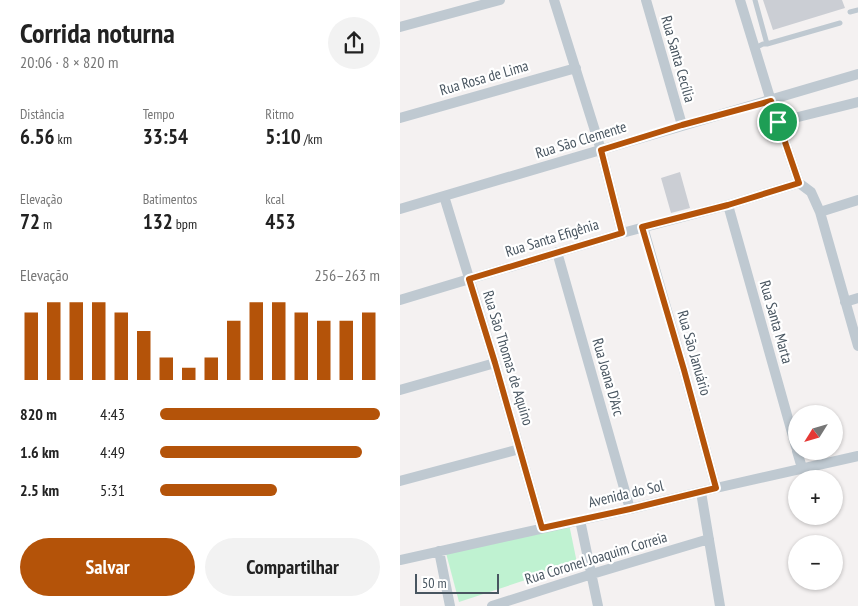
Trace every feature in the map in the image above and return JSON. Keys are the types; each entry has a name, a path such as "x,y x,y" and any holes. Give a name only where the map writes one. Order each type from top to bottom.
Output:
{"street":[{"path":"400,27 500,0"},
{"path":"554,0 601,150 622,233"},
{"name":"Rua Santa Cecília","path":"646,0 682,125"},
{"path":"740,0 799,183 811,192 820,212 858,346"},
{"name":"Rua Rosa de Lima","path":"400,118 576,68"},
{"name":"Rua São Clemente","path":"400,209 858,74"},
{"path":"778,122 858,102"},
{"name":"Rua Santa Efigênia","path":"400,300 642,227 728,205 799,183"},
{"name":"Rua São Thomas de Aquino","path":"444,196 495,363 542,528"},
{"path":"820,212 858,200"},
{"name":"Rua Santa Marta","path":"728,205 788,419"},
{"name":"Rua São Januário","path":"642,227 716,488"},
{"name":"Rua Joana D'Arc","path":"557,252 630,509"},
{"path":"845,302 858,298"},
{"path":"400,390 495,363"},
{"path":"400,481 520,448"},
{"name":"Avenida do Sol","path":"400,560 858,456"},
{"path":"800,460 802,468"},
{"path":"702,492 720,606"},
{"path":"580,520 598,606"},
{"name":"Rua Coronel Joaquim Correia","path":"492,606 709,539"},
{"path":"439,551 450,606"}],"lane":[{"path":"756,0 767,44"},
{"path":"850,12 858,10"},
{"path":"755,48 763,44 840,23"}],"green space":[{"path":"569,524 577,563 459,602 446,553"}],"building":[{"path":"763,0 842,0 845,8 773,30"},
{"path":"680,172 690,208 671,213 661,178"}],"route":[{"path":"771,101 778,122 799,183 728,205 642,227 716,488 542,528 469,279 622,233 601,150 682,125 771,101"}]}
